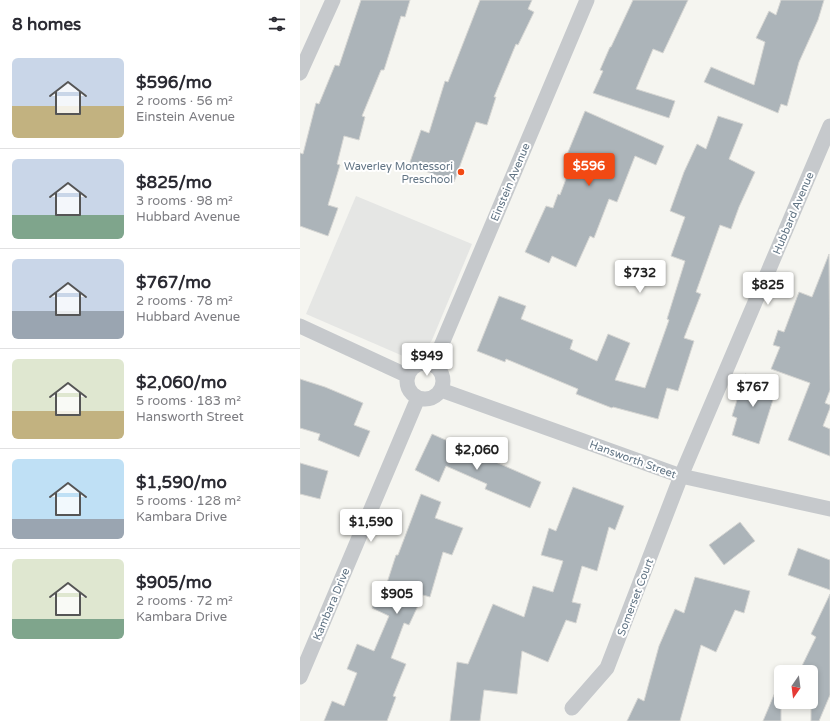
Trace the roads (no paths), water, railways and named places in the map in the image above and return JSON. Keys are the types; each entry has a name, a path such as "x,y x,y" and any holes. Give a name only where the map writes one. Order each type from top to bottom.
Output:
{"street":[{"path":"300,73 333,0"},
{"name":"Einstein Avenue","path":"433,365 588,0"},
{"name":"Hubbard Avenue","path":"682,476 830,126"},
{"path":"300,326 408,376"},
{"path":"421,364 433,365 442,374 443,380 441,390 432,398 426,400 418,398 409,389 407,384 408,376 415,366 421,364"},
{"name":"Hansworth Street","path":"441,390 682,476 830,509"},
{"name":"Kambara Drive","path":"300,677 418,398"},
{"name":"Somerset Court","path":"572,708 607,668 682,476"}],"place":[{"name":"Waverley Montessori Preschool","path":"461,172"}]}
